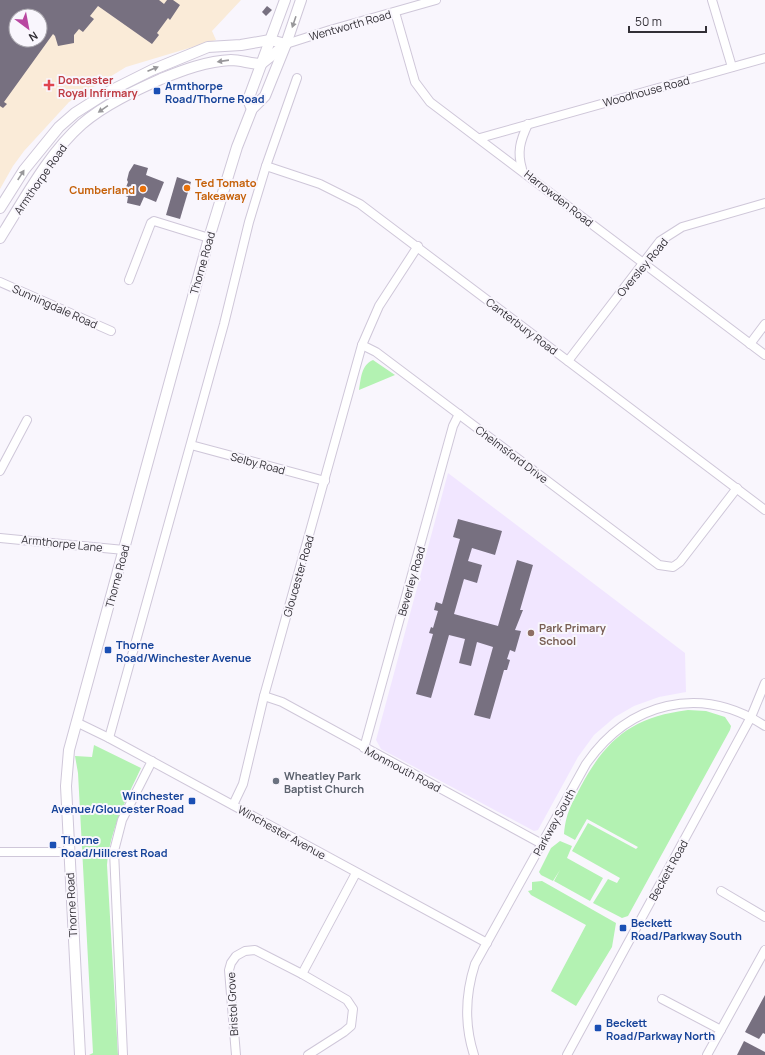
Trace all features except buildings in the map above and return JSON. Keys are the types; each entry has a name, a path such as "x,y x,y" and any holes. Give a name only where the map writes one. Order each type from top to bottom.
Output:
{"street":[{"name":"Thorne Road","path":"252,109 248,100 285,0"},
{"name":"Thorne Road","path":"80,1055 68,852 66,769 76,722 209,238 237,147 252,109 265,96 286,44 301,0"},
{"name":"Wentworth Road","path":"286,44 436,0"},
{"path":"712,0 732,67"},
{"name":"Harrowden Road","path":"395,12 415,82 422,94 430,102 480,138 642,263 765,355"},
{"name":"Armthorpe Road","path":"0,208 24,170 59,127 90,102 146,72 208,47 241,45 270,40 286,44"},
{"path":"261,64 286,44"},
{"name":"Woodhouse Road","path":"480,138 765,58"},
{"name":"Armthorpe Road","path":"0,238 56,152 82,124 107,106 172,74 206,64 233,60 261,64"},
{"path":"109,738 224,324 249,222 266,166 297,78"},
{"path":"522,170 518,150 528,124"},
{"name":"Canterbury Road","path":"266,166 320,184 360,204 418,246 765,510"},
{"name":"Oversley Road","path":"568,361 660,241 682,227 765,203"},
{"path":"129,280 151,224 154,221 209,238"},
{"path":"362,346 379,306 418,246"},
{"name":"Sunningdale Road","path":"0,282 111,331"},
{"path":"750,344 765,324"},
{"name":"Chelmsford Drive","path":"362,346 376,352 659,565 673,567 680,562 737,488"},
{"name":"Gloucester Road","path":"233,805 243,784 264,696 362,346"},
{"name":"Beverley Road","path":"364,748 453,426 459,414"},
{"path":"0,471 27,420"},
{"name":"Selby Road","path":"191,445 325,481"},
{"name":"Armthorpe Lane","path":"0,538 124,550"},
{"name":"Beckett Road","path":"567,1055 752,717 765,683"},
{"name":"Monmouth Road","path":"264,696 282,702 542,844"},
{"name":"Parkway South","path":"474,1055 467,1026 466,1006 469,981 475,964 586,764 596,749 622,724 636,716 660,707 680,704 717,705 752,717 765,726"},
{"name":"Winchester Avenue","path":"76,722 152,761 487,943"},
{"path":"123,1055 114,851 122,820 152,761"},
{"path":"0,852 68,852"},
{"path":"302,974 356,873"},
{"path":"722,891 765,917"},
{"name":"Bristol Grove","path":"236,1055 229,970 236,956 245,951 255,950 302,974 347,1000 353,1009 351,1026 308,1055"},
{"path":"707,1055 720,1030 761,965 765,950"},
{"path":"662,999 720,1030"}],"shaded area":[{"name":"Doncaster Royal Infirmary","path":"0,0 241,0 212,31 216,40 126,67 69,102 24,151 13,166 0,189"},
{"name":"Park Primary School","path":"448,473 685,653 686,692 659,697 634,706 615,717 594,735 578,757 538,830 534,831 381,749 376,740"}],"green space":[{"path":"373,360 395,375 359,390 364,369 369,362"},
{"path":"688,710 706,711 725,717 731,726 730,730 628,916 622,918 593,903 608,879 617,883 620,878 572,851 588,823 636,849 638,847 587,819 575,840 564,834 568,815 574,799 591,769 612,743 637,724 669,713"},
{"path":"94,745 141,768 115,827 111,840 107,865 118,1055 89,1055 93,1053 78,773 75,756 92,757"},
{"path":"560,841 572,846 567,858 603,878 590,901 554,881 560,870 553,881 541,875 539,872 551,848"},
{"path":"542,881 616,923 612,947 576,1006 551,991 586,925 531,895 528,891 532,890 532,882"}],"place":[{"name":"Doncaster Royal Infirmary","path":"49,85"},
{"name":"Armthorpe Road/Thorne Road","path":"157,91"},
{"name":"Ted Tomato Takeaway","path":"187,188"},
{"name":"Cumberland","path":"143,189"},
{"name":"Park Primary School","path":"531,633"},
{"name":"Thorne Road/Winchester Avenue","path":"108,650"},
{"name":"Wheatley Park Baptist Church","path":"276,781"},
{"name":"Winchester Avenue/Gloucester Road","path":"192,801"},
{"name":"Thorne Road/Hillcrest Road","path":"53,845"},
{"name":"Beckett Road/Parkway South","path":"623,928"},
{"name":"Beckett Road/Parkway North","path":"598,1028"}]}
